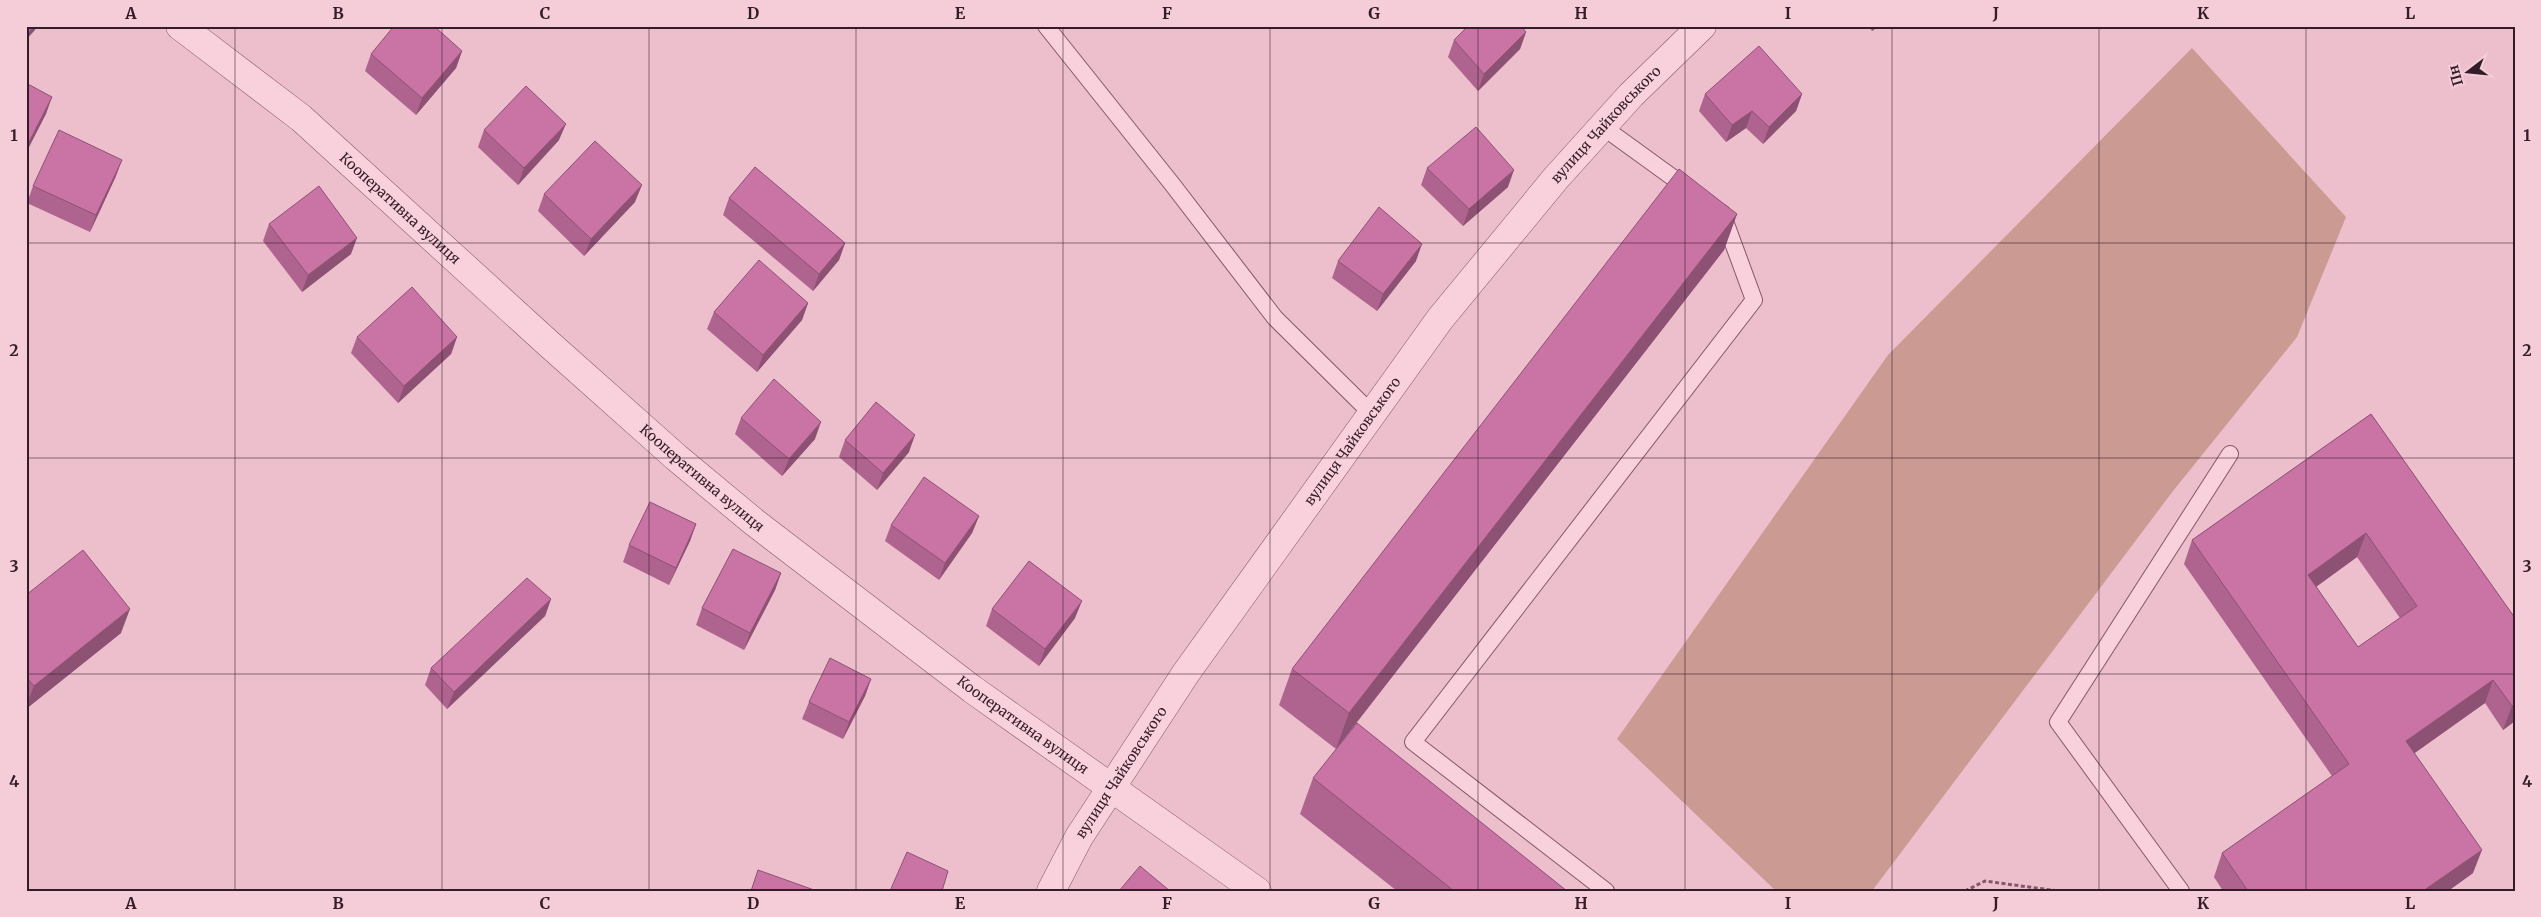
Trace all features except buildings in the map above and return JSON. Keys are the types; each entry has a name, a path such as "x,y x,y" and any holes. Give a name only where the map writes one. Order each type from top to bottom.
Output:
{"street":[{"name":"Кооперативна вулиця","path":"180,26 301,118 563,357 677,458 754,522 910,644 1112,787 1241,886"},
{"name":"вулиця Чайковського","path":"1051,891 1079,836 1202,650 1440,319 1512,230 1631,95 1702,26"}],"lane":[{"path":"1046,26 1172,184 1275,318 1371,413"},
{"path":"1603,127 1722,213 1754,300 1413,742 1606,891"},
{"path":"2182,891 2058,722 2230,454"}],"path":[{"path":"1965,891 1986,881 2058,891"}],"shaded area":[{"path":"2192,48 2346,217 2297,337 2173,491 1872,891 1776,891 1617,739 1888,355"}]}
